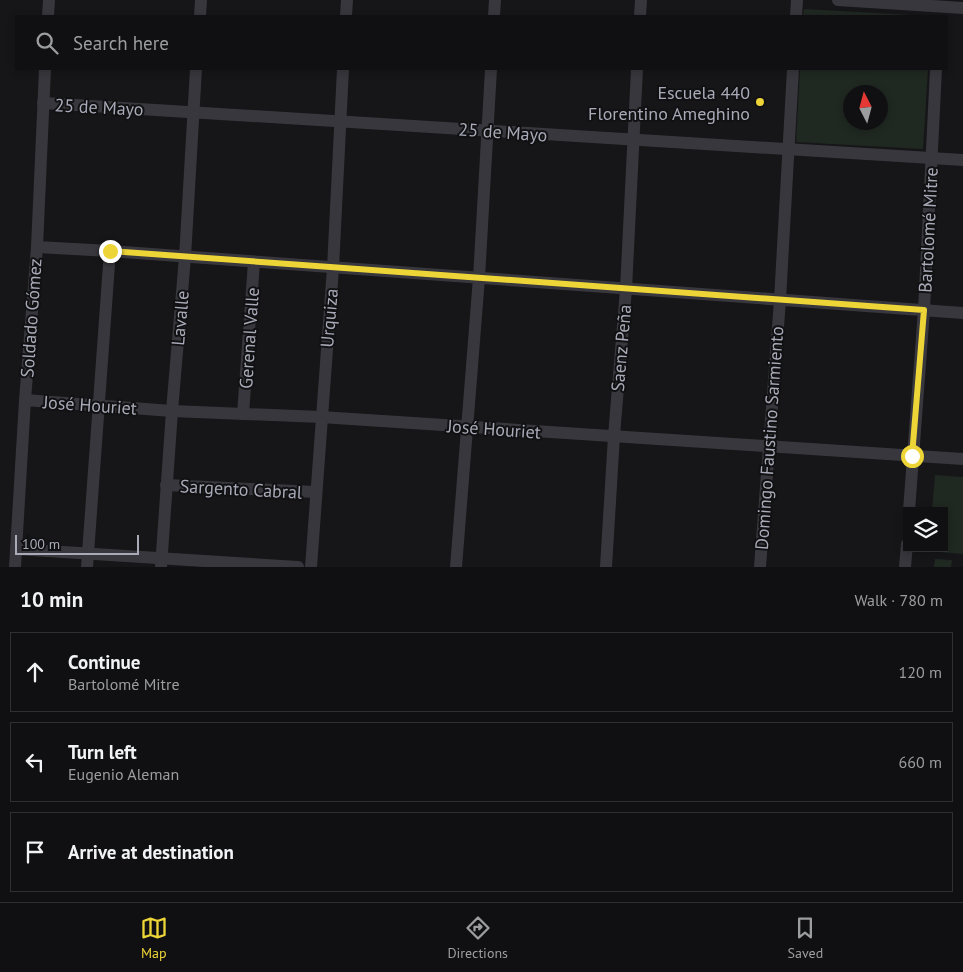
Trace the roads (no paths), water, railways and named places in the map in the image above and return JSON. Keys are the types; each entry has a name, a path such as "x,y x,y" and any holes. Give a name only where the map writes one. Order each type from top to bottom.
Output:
{"street":[{"path":"48,15 49,0"},
{"path":"200,15 201,0"},
{"path":"346,15 347,0"},
{"path":"494,15 495,0"},
{"path":"640,15 641,0"},
{"path":"796,15 797,0"},
{"path":"838,0 963,8"},
{"name":"Soldado Gómez","path":"14,567 37,247 45,70"},
{"name":"Lavalle","path":"161,563 185,257 196,70"},
{"name":"Urquiza","path":"311,567 333,268 343,70"},
{"path":"456,567 479,278 491,70"},
{"name":"Saenz Peña","path":"606,567 626,289 637,70"},
{"name":"Domingo Faustino Sarmiento","path":"760,567 780,300 793,70"},
{"name":"Bartolomé Mitre","path":"909,507 924,310 936,70"},
{"name":"25 de Mayo","path":"43,104 963,160"},
{"path":"37,247 963,313"},
{"path":"86,567 110,251"},
{"name":"Gerenal Valle","path":"243,414 254,262"},
{"name":"José Houriet","path":"25,400 172,411 321,418 963,459"},
{"name":"Sargento Cabral","path":"166,486 316,492"},
{"path":"16,550 87,554 161,563 298,567"},
{"path":"905,567 906,552"}],"place":[{"name":"Escuela 440 Florentino Ameghino","path":"760,102"}]}
